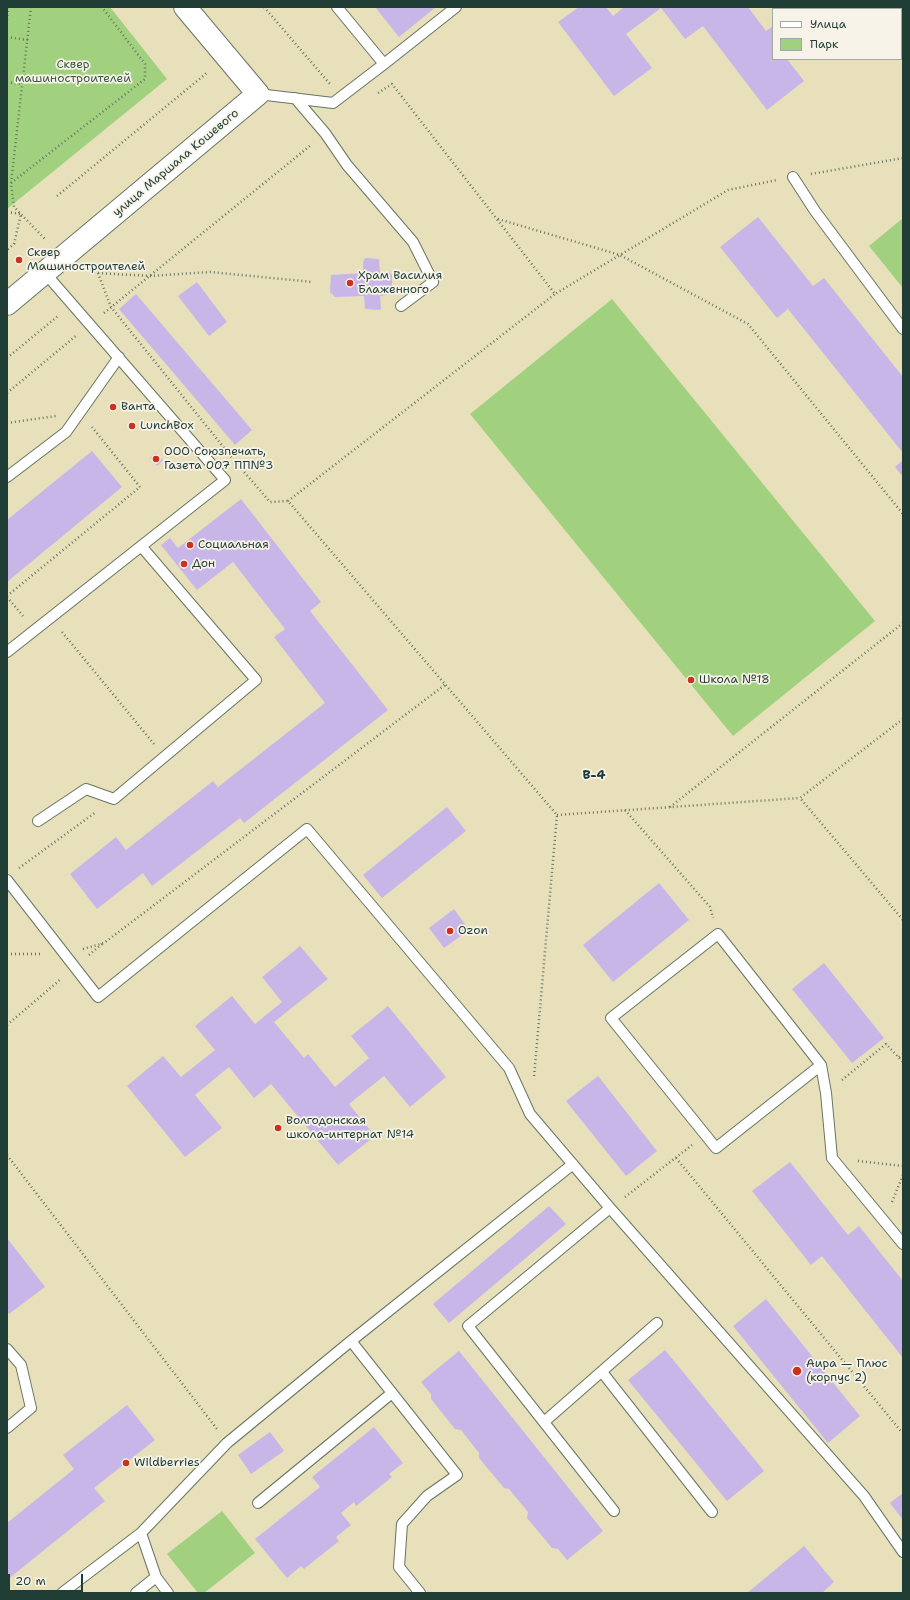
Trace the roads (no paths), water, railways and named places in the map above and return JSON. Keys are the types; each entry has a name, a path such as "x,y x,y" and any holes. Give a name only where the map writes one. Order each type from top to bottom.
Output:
{"street":[{"path":"185,7 258,94"},
{"name":"улица Маршала Кошевого","path":"7,304 258,94"}],"lane":[{"path":"337,7 384,64"},
{"path":"258,94 333,103 456,7"},
{"path":"295,98 325,133 347,165 413,242 433,282 401,306"},
{"path":"793,177 814,211 903,329"},
{"path":"7,652 225,480 45,273"},
{"path":"7,477 66,432 119,357"},
{"path":"38,821 86,789 114,799 256,680 141,546"},
{"path":"10,876 65,955 98,997 307,829 509,1068 530,1114 610,1208 864,1496 903,1552"},
{"path":"821,1064 716,1148 610,1018 718,934 821,1064 826,1093 832,1158 903,1244"},
{"path":"62,1593 141,1533 227,1442 350,1341 574,1164"},
{"path":"610,1208 468,1326 614,1511"},
{"path":"544,1422 658,1324"},
{"path":"350,1341 457,1475 427,1496 402,1524 400,1566 420,1593"},
{"path":"7,1349 21,1365 31,1408 7,1428"},
{"path":"602,1372 712,1512"},
{"path":"258,1503 392,1393"},
{"path":"141,1533 156,1577 168,1593"},
{"path":"136,1593 156,1577"}],"place":[{"name":"Сквер Машиностроителей","path":"19,260"},
{"name":"Храм Василия Блаженного","path":"350,283"},
{"name":"Ванта","path":"113,407"},
{"name":"LunchBox","path":"132,426"},
{"name":"ООО Союзпечать, Газета 007 ПП№3","path":"156,459"},
{"name":"Социальная","path":"190,545"},
{"name":"Дон","path":"184,564"},
{"name":"Школа №18","path":"691,680"},
{"name":"Ozon","path":"450,931"},
{"name":"Волгодонская школа-интернат №14","path":"278,1128"},
{"name":"Аира — Плюс (корпус 2)","path":"797,1371"},
{"name":"Wildberries","path":"126,1463"}],"district":[{"name":"В-4","path":"594,776"}],"park label":[{"name":"Сквер машиностроителей","path":"73,72"}]}
